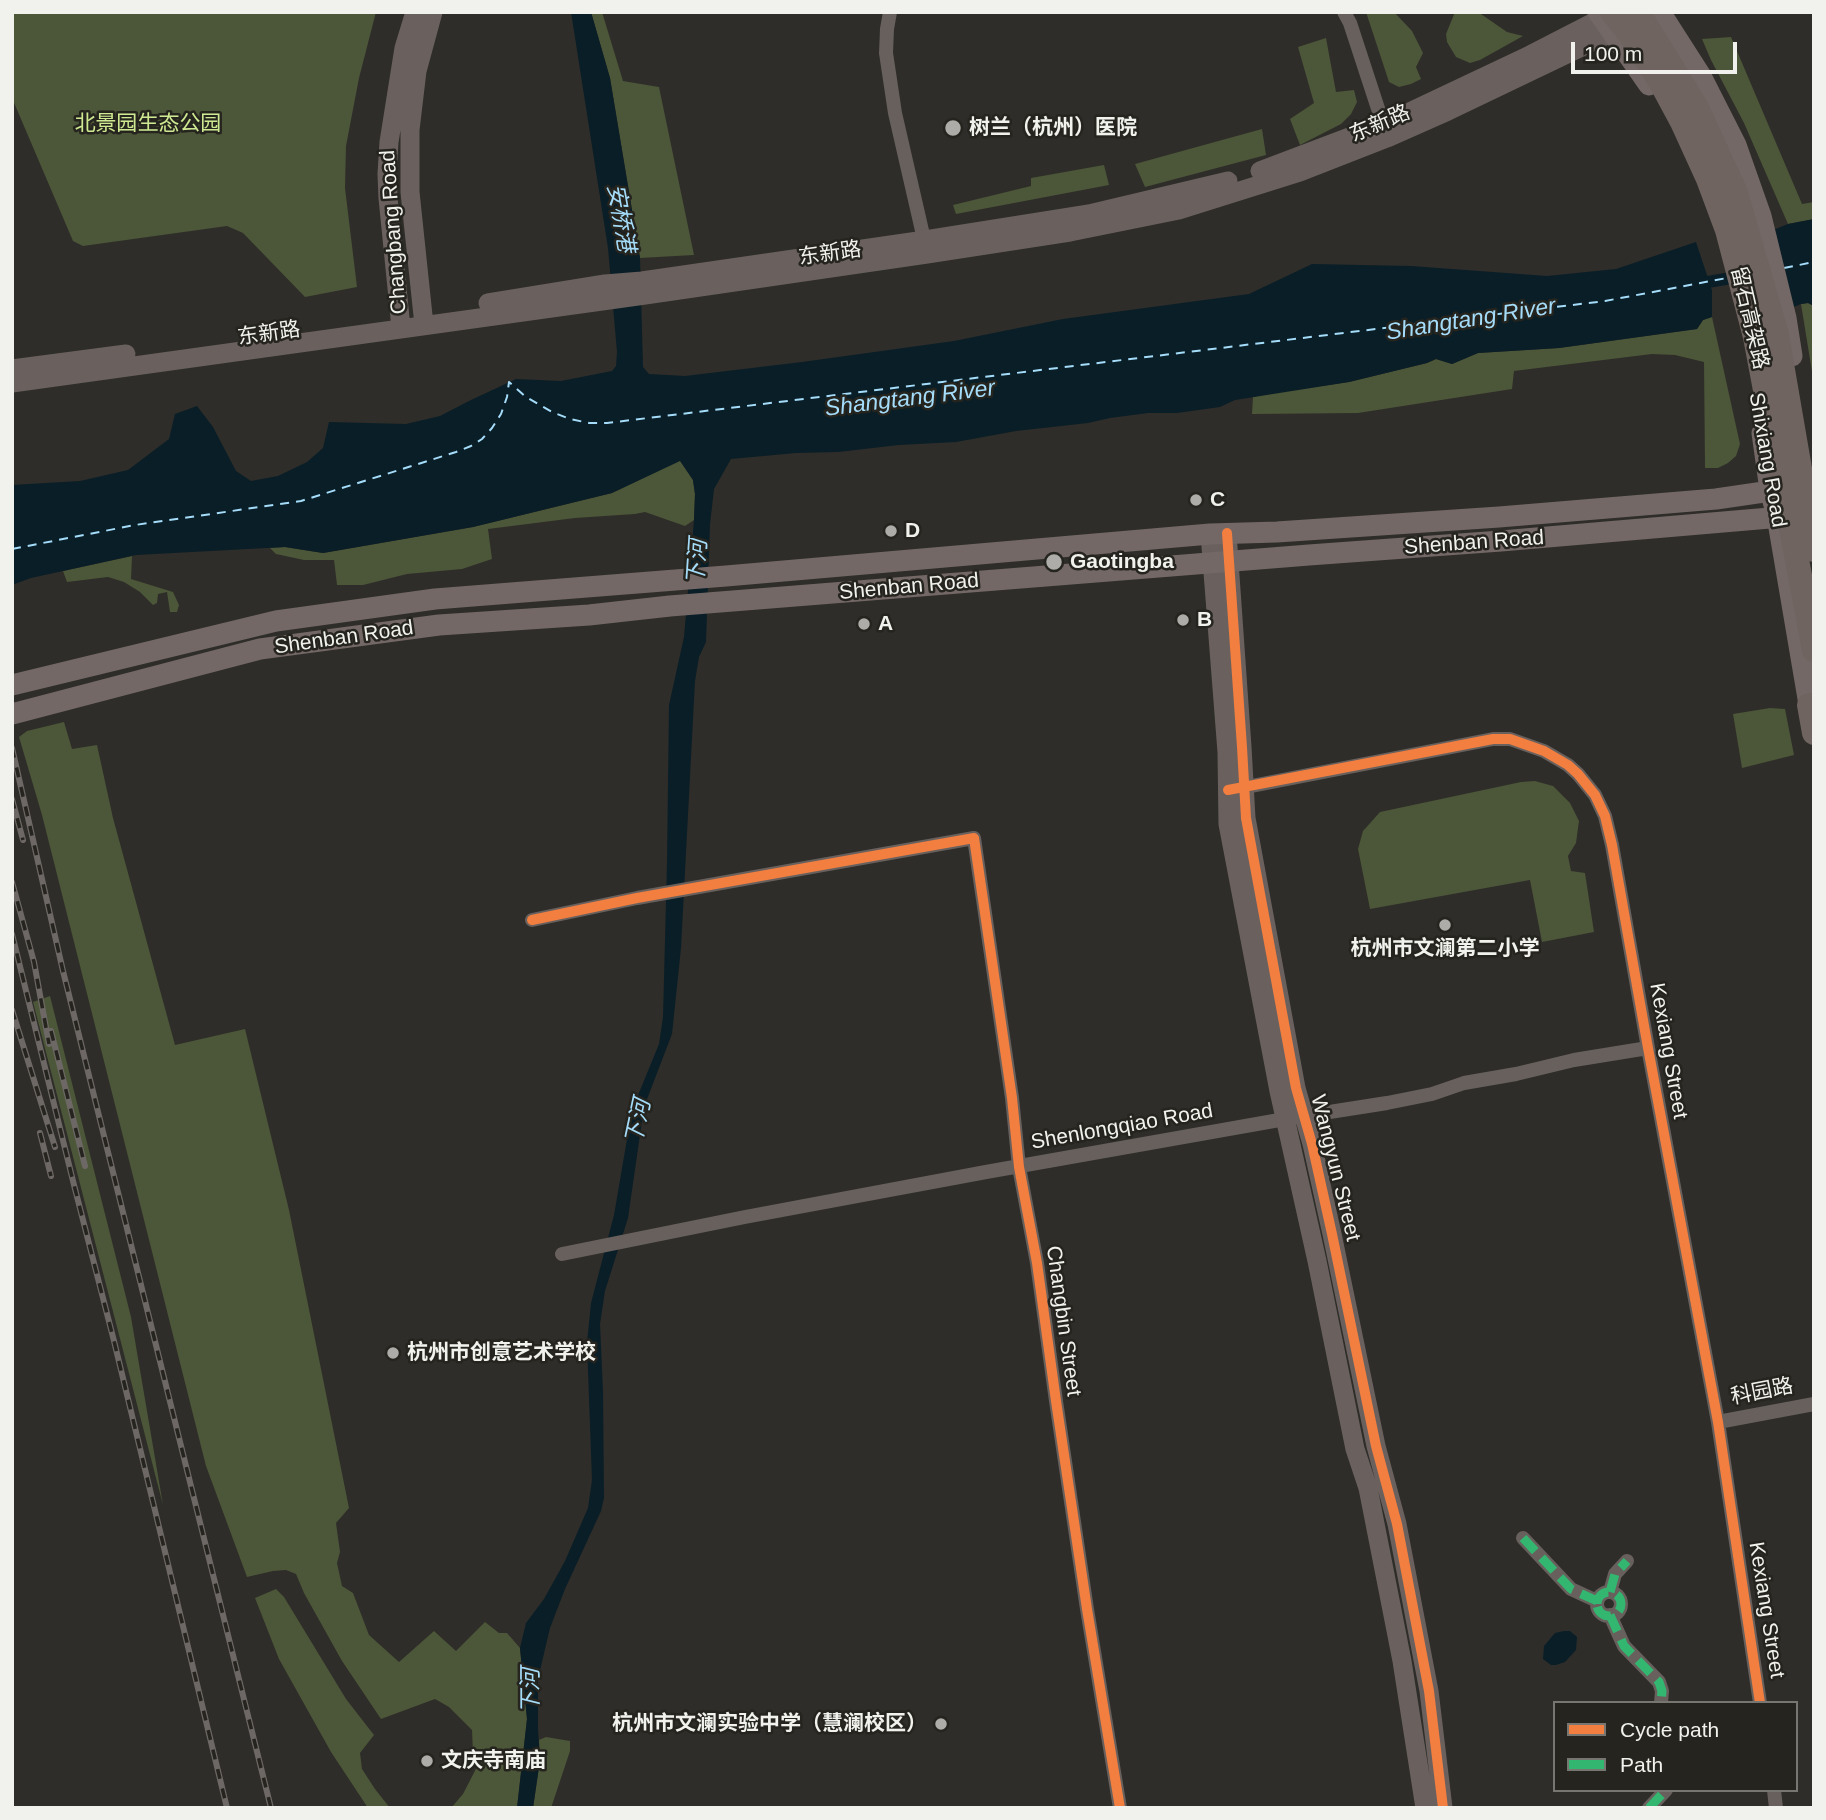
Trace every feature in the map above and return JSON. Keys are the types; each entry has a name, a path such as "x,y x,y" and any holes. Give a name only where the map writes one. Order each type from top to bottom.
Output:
{"highway":[{"name":"留石高架路","path":"1656,13 1664,51 1696,106 1736,193 1777,335 1814,550"},
{"name":"留石高架路","path":"1608,17 1631,36 1672,102 1708,180 1727,230 1755,337 1814,650"},
{"path":"1809,705 1814,732"}],"main road":[{"name":"Changbang Road","path":"401,322 388,198 388,142 404,48 415,12"},
{"name":"Changbang Road","path":"423,319 410,192 410,130 417,71 433,12"},
{"path":"1608,17 1656,13"},
{"name":"Shixiang Road","path":"1656,13 1701,76 1736,145 1761,216 1786,318 1813,489"},
{"name":"东新路","path":"12,369 401,322 926,247 1070,232 1179,210 1300,172 1385,131 1448,111 1608,17"},
{"name":"Shixiang Road","path":"1608,17 1688,156 1717,233 1757,397 1770,490 1777,516 1809,705"},
{"name":"东新路","path":"12,383 401,322"},
{"name":"Shenban Road","path":"12,685 276,621 435,599 1218,533 1277,532 1499,517 1716,499 1770,490 1813,489"},
{"name":"Shenban Road","path":"12,714 260,649 439,625 589,615 670,606 1814,514"},
{"name":"Wangyun Street","path":"1218,533 1236,789 1228,824 1295,1117 1317,1261 1355,1449 1368,1488 1402,1661 1425,1808"},
{"name":"Wangyun Street","path":"1295,1117 1332,1234 1376,1446 1397,1524 1429,1691 1443,1808"}],"street":[{"path":"890,12 886,53 895,113 926,247"},
{"path":"1344,12 1385,131"},
{"name":"Kexiang Street","path":"1236,789 1493,739 1510,739 1544,751 1568,765 1595,795 1605,816 1612,845 1718,1422 1760,1701"},
{"name":"Changbin Street","path":"532,920 638,898 974,838 1012,1098 1019,1167 1037,1263 1073,1517 1120,1808"},
{"name":"Shenlongqiao Road","path":"562,1254 1019,1167 1295,1117 1417,1098 1464,1083 1648,1048"},
{"name":"科园路","path":"1718,1422 1814,1404"},
{"path":"1523,1538 1571,1588 1597,1601"},
{"path":"1610,1592 1615,1574 1627,1561"},
{"path":"1604,1592 1610,1592 1616,1594 1621,1605 1618,1611 1610,1615 1601,1613 1597,1601 1604,1592"},
{"path":"1610,1615 1624,1646 1659,1682 1661,1701"},
{"path":"1650,1808 1665,1792"}],"green space":[{"name":"北景园生态公园","path":"12,12 376,12 359,78 346,146 345,188 357,287 305,297 243,233 227,226 83,246 73,241 12,98"},
{"path":"591,12 602,12 623,81 659,87 694,255 640,258 610,78"},
{"path":"1366,12 1394,12 1412,31 1423,53 1416,67 1421,79 1399,87 1389,82"},
{"path":"1455,12 1478,12 1507,32 1523,36 1470,63 1456,57 1447,42 1446,34"},
{"path":"1731,37 1802,204 1814,202 1814,219 1788,224 1744,123 1702,39"},
{"path":"1326,38 1336,92 1354,90 1357,102 1351,114 1341,124 1300,145 1290,119 1314,103 1298,47"},
{"path":"1262,129 1266,155 1145,187 1135,164"},
{"path":"1104,165 1109,185 956,214 953,205 1031,186 1031,178"},
{"path":"1801,304 1814,306 1814,384"},
{"path":"1712,317 1740,444 1736,456 1718,468 1705,468 1704,362 1675,355 1652,354 1514,371 1512,389 1358,413 1252,414 1253,397 1349,382 1436,359 1452,364 1478,353 1559,348 1697,329 1703,320"},
{"path":"680,460 693,480 695,494 694,520 685,526 645,512 488,529 492,559 462,569 407,574 363,585 337,585 334,560 304,560 276,554 270,548 285,547 323,553 473,527 612,493"},
{"path":"132,556 131,579 173,592 179,605 177,612 170,612 167,592 158,594 157,603 153,605 140,592 124,582 108,577 67,582 63,571"},
{"path":"1770,708 1785,709 1794,755 1742,768 1733,714"},
{"path":"64,722 72,749 97,745 113,818 175,1045 245,1029 289,1210 349,1508 336,1523 340,1552 337,1563 342,1586 353,1593 369,1635 399,1662 434,1631 456,1651 485,1622 499,1633 507,1633 520,1648 527,1719 517,1808 451,1808 463,1794 480,1761 473,1753 472,1730 449,1707 435,1699 381,1719 342,1661 296,1574 286,1570 247,1577 206,1466 42,815 19,737 27,731"},
{"path":"1535,781 1553,786 1570,803 1579,821 1576,843 1568,856 1571,871 1585,873 1594,932 1542,942 1530,880 1370,909 1358,849 1363,831 1380,812"},
{"path":"50,996 131,1317 163,1505 33,1002"},
{"path":"276,1589 284,1597 346,1699 374,1735 360,1753 362,1769 390,1808 368,1808 331,1752 279,1659 255,1598"},
{"path":"546,1737 570,1741 570,1751 551,1808 533,1808 540,1760 539,1740"}],"water":[{"path":"571,12 591,12 610,78 640,258 643,367 649,374 685,376 802,362 954,341 1063,319 1249,294 1312,264 1411,266 1547,276 1616,269 1696,242 1712,290 1712,317 1703,320 1697,329 1559,348 1478,353 1452,364 1436,359 1349,382 1235,400 1220,407 1110,418 956,442 731,459 714,489 710,524 706,642 699,657 695,681 681,948 672,1034 644,1107 628,1218 605,1291 600,1324 604,1498 601,1511 550,1628 538,1679 540,1760 533,1808 517,1808 527,1719 520,1648 526,1623 544,1599 565,1561 588,1508 592,1480 587,1343 591,1303 614,1215 632,1110 659,1044 663,1017 669,705 684,637 694,520 693,480 680,461 612,493 473,527 323,553 285,547 136,555 31,578 12,585 12,485 80,481 128,470 169,439 175,414 197,406 213,427 236,471 251,481 278,476 307,462 323,448 329,422 406,424 440,416 516,379 561,381 612,371 616,366 617,352 608,248"},
{"path":"1814,219 1814,306 1801,304 1758,321 1739,244 1788,224"},
{"path":"1570,1631 1577,1637 1576,1650 1565,1662 1551,1665 1543,1659 1544,1646 1555,1633"}],"waterway":[{"name":"Shangtang River","path":"1696,284 1743,276"}],"ferry route":[{"path":"1784,268 1814,262"},
{"path":"12,549 135,525 301,501 456,452 482,439 492,428 501,414 509,382 526,397 552,412 589,423 607,423 1605,301 1727,278"}],"railway":[{"path":"12,748 63,971 271,1808"},
{"path":"12,799 23,840"},
{"path":"12,882 34,962 49,1044"},
{"path":"12,934 227,1808"},
{"path":"12,1010 55,1147"},
{"path":"51,1031 85,1166"},
{"path":"40,1133 51,1176"}],"marked path":[{"path":"1523,1538 1571,1589 1597,1601"},
{"path":"1610,1592 1615,1574 1627,1561"},
{"path":"1609,1592 1620,1599 1621,1604 1614,1615 1609,1616 1598,1609 1597,1604 1604,1593 1609,1592"},
{"path":"1610,1615 1624,1646 1659,1682 1661,1701"},
{"path":"1649,1808 1664,1792"}],"cycle path":[{"path":"1227,533 1246,818 1296,1088 1312,1144 1376,1446 1397,1524 1429,1691 1443,1808"},
{"path":"1228,790 1493,739 1510,739 1544,751 1568,765 1595,795 1605,816 1612,845 1718,1422 1760,1701"},
{"path":"532,920 637,898 974,838 1012,1098 1019,1167 1037,1263 1087,1609 1120,1808"}],"place":[{"name":"树兰（杭州）医院","path":"953,128"},
{"name":"C","path":"1196,500"},
{"name":"D","path":"891,531"},
{"name":"Gaotingba","path":"1054,562"},
{"name":"B","path":"1183,620"},
{"name":"A","path":"864,624"},
{"name":"杭州市文澜第二小学","path":"1445,925"},
{"name":"杭州市创意艺术学校","path":"393,1353"},
{"name":"杭州市文澜实验中学（慧澜校区）","path":"941,1724"},
{"name":"文庆寺南庙","path":"427,1761"}],"water label":[{"name":"安桥港","path":"620,218"},
{"name":"下河","path":"698,562"},
{"name":"下河","path":"639,1122"},
{"name":"下河","path":"532,1691"}]}
